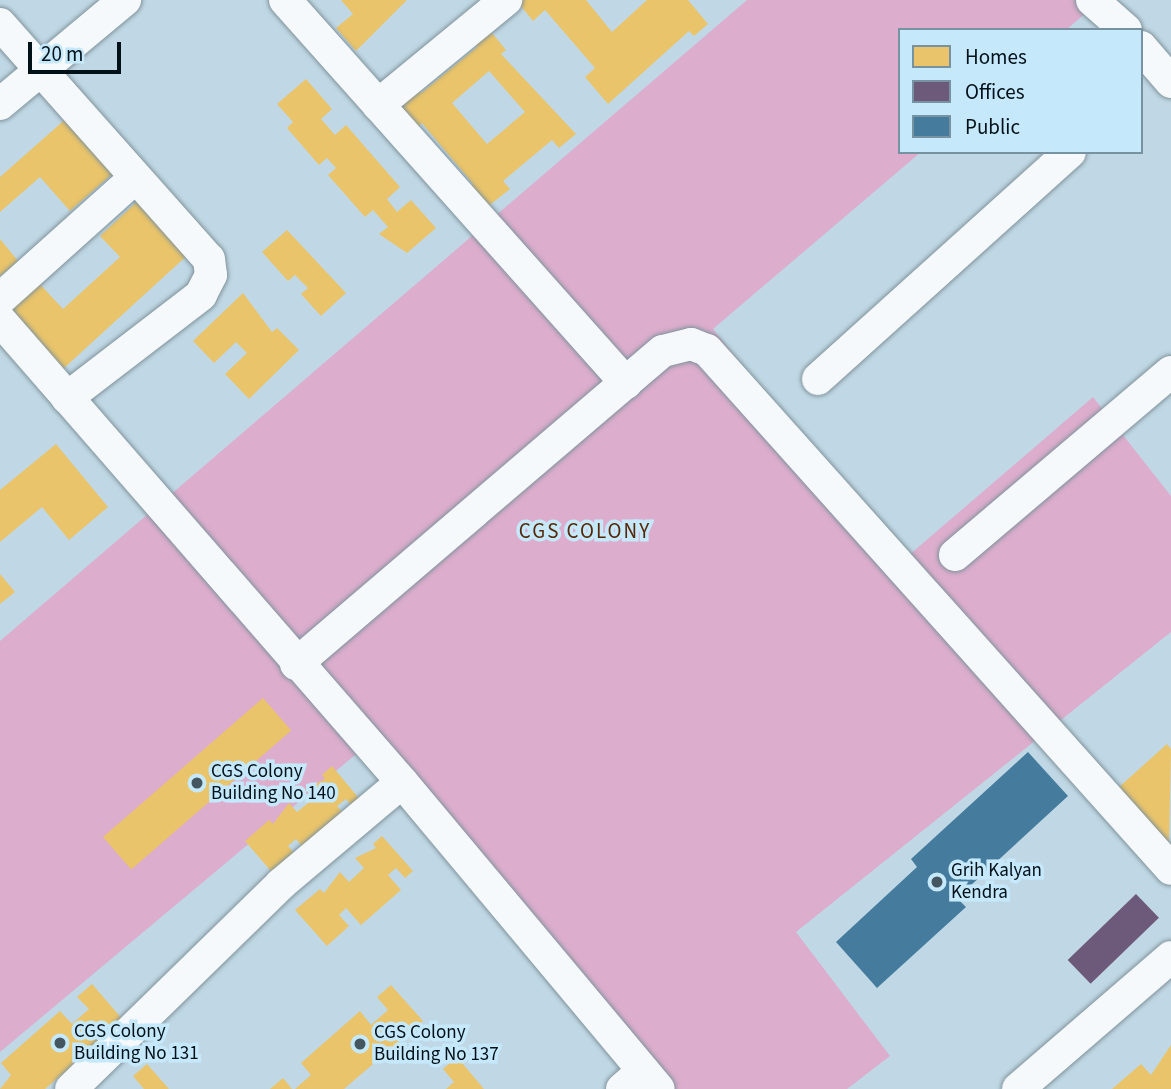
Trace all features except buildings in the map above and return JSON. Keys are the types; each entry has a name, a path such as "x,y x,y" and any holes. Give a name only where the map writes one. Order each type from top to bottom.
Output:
{"street":[{"path":"0,104 125,0"},
{"path":"285,0 626,383"},
{"path":"378,105 506,0"},
{"path":"1092,0 1124,28"},
{"path":"0,24 38,71 209,259 211,275 193,302 67,398"},
{"path":"818,379 1068,154"},
{"path":"0,299 135,178"},
{"path":"0,320 296,664 402,782 641,1083"},
{"path":"296,664 663,351 691,344 706,350 1171,869"},
{"path":"955,555 1171,372"},
{"path":"71,1089 281,884 402,782"},
{"path":"1018,1089 1171,957"}],"shaded area":[{"path":"747,0 1101,0 1068,28 898,28 898,154 919,154 713,329 901,562 1093,397 1171,496 1171,632 796,932 890,1056 847,1089 640,1089 361,750 0,1052 0,641"}],"place":[{"name":"CGS Colony Building No 140","path":"197,783"},
{"name":"Grih Kalyan Kendra","path":"937,882"},
{"name":"CGS Colony Building No 131","path":"60,1043"},
{"name":"CGS Colony Building No 137","path":"360,1044"}],"district":[{"name":"CGS COLONY","path":"585,531"}]}
